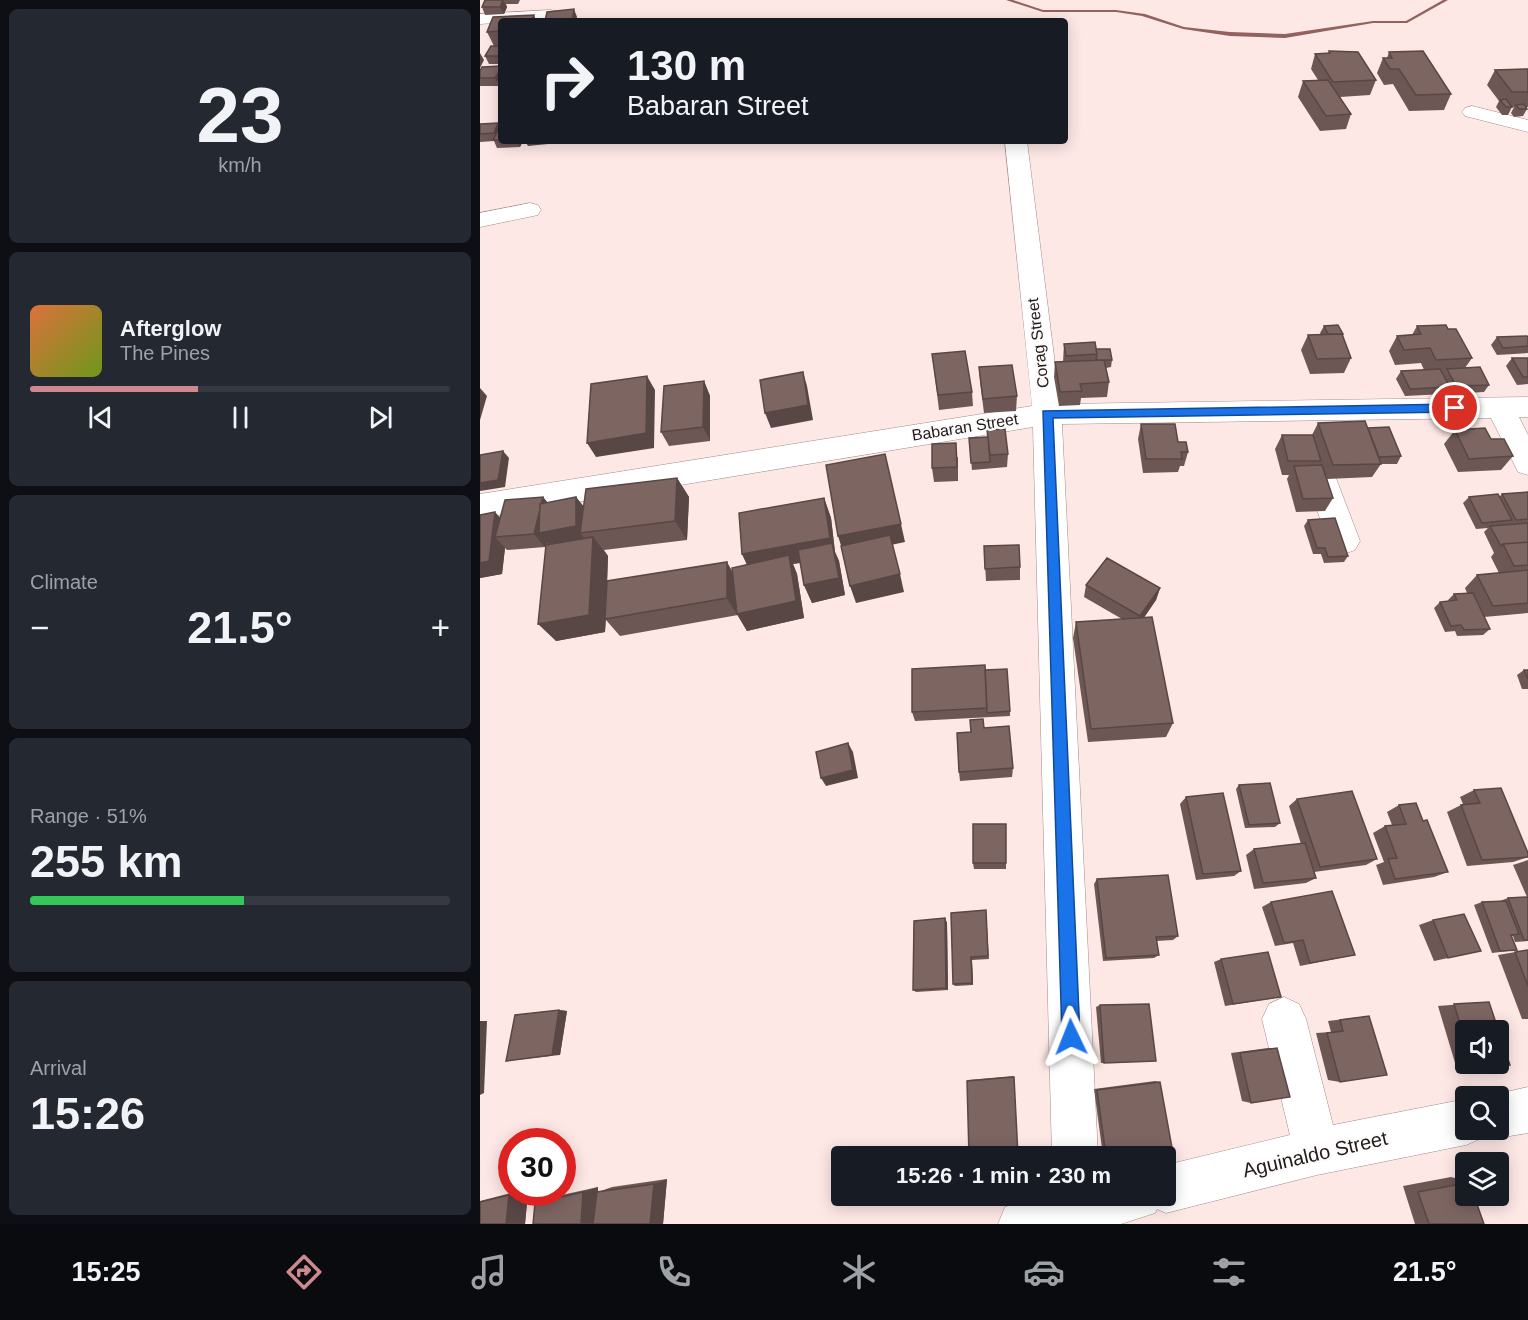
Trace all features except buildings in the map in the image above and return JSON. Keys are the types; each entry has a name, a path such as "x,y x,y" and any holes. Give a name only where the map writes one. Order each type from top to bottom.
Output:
{"street":[{"path":"480,19 550,15"},
{"path":"1472,112 1528,126"},
{"name":"Corag Street","path":"1016,144 1047,414 1075,1146"},
{"path":"480,220 530,210"},
{"path":"1514,407 1528,464"},
{"name":"Babaran Street","path":"480,506 1047,414 1514,407"},
{"path":"1296,410 1344,541"},
{"path":"1284,1019 1317,1152"},
{"path":"1509,1114 1528,1110"},
{"name":"Aguinaldo Street","path":"1176,1187 1317,1152 1455,1124"},
{"path":"1022,1224 1094,1206"}],"waterway":[{"path":"1008,0 1043,11 1116,11 1143,15 1183,28 1230,34 1285,36 1373,22 1407,22 1446,0"}],"route":[{"path":"1071,1037 1047,414 1455,408"}]}
